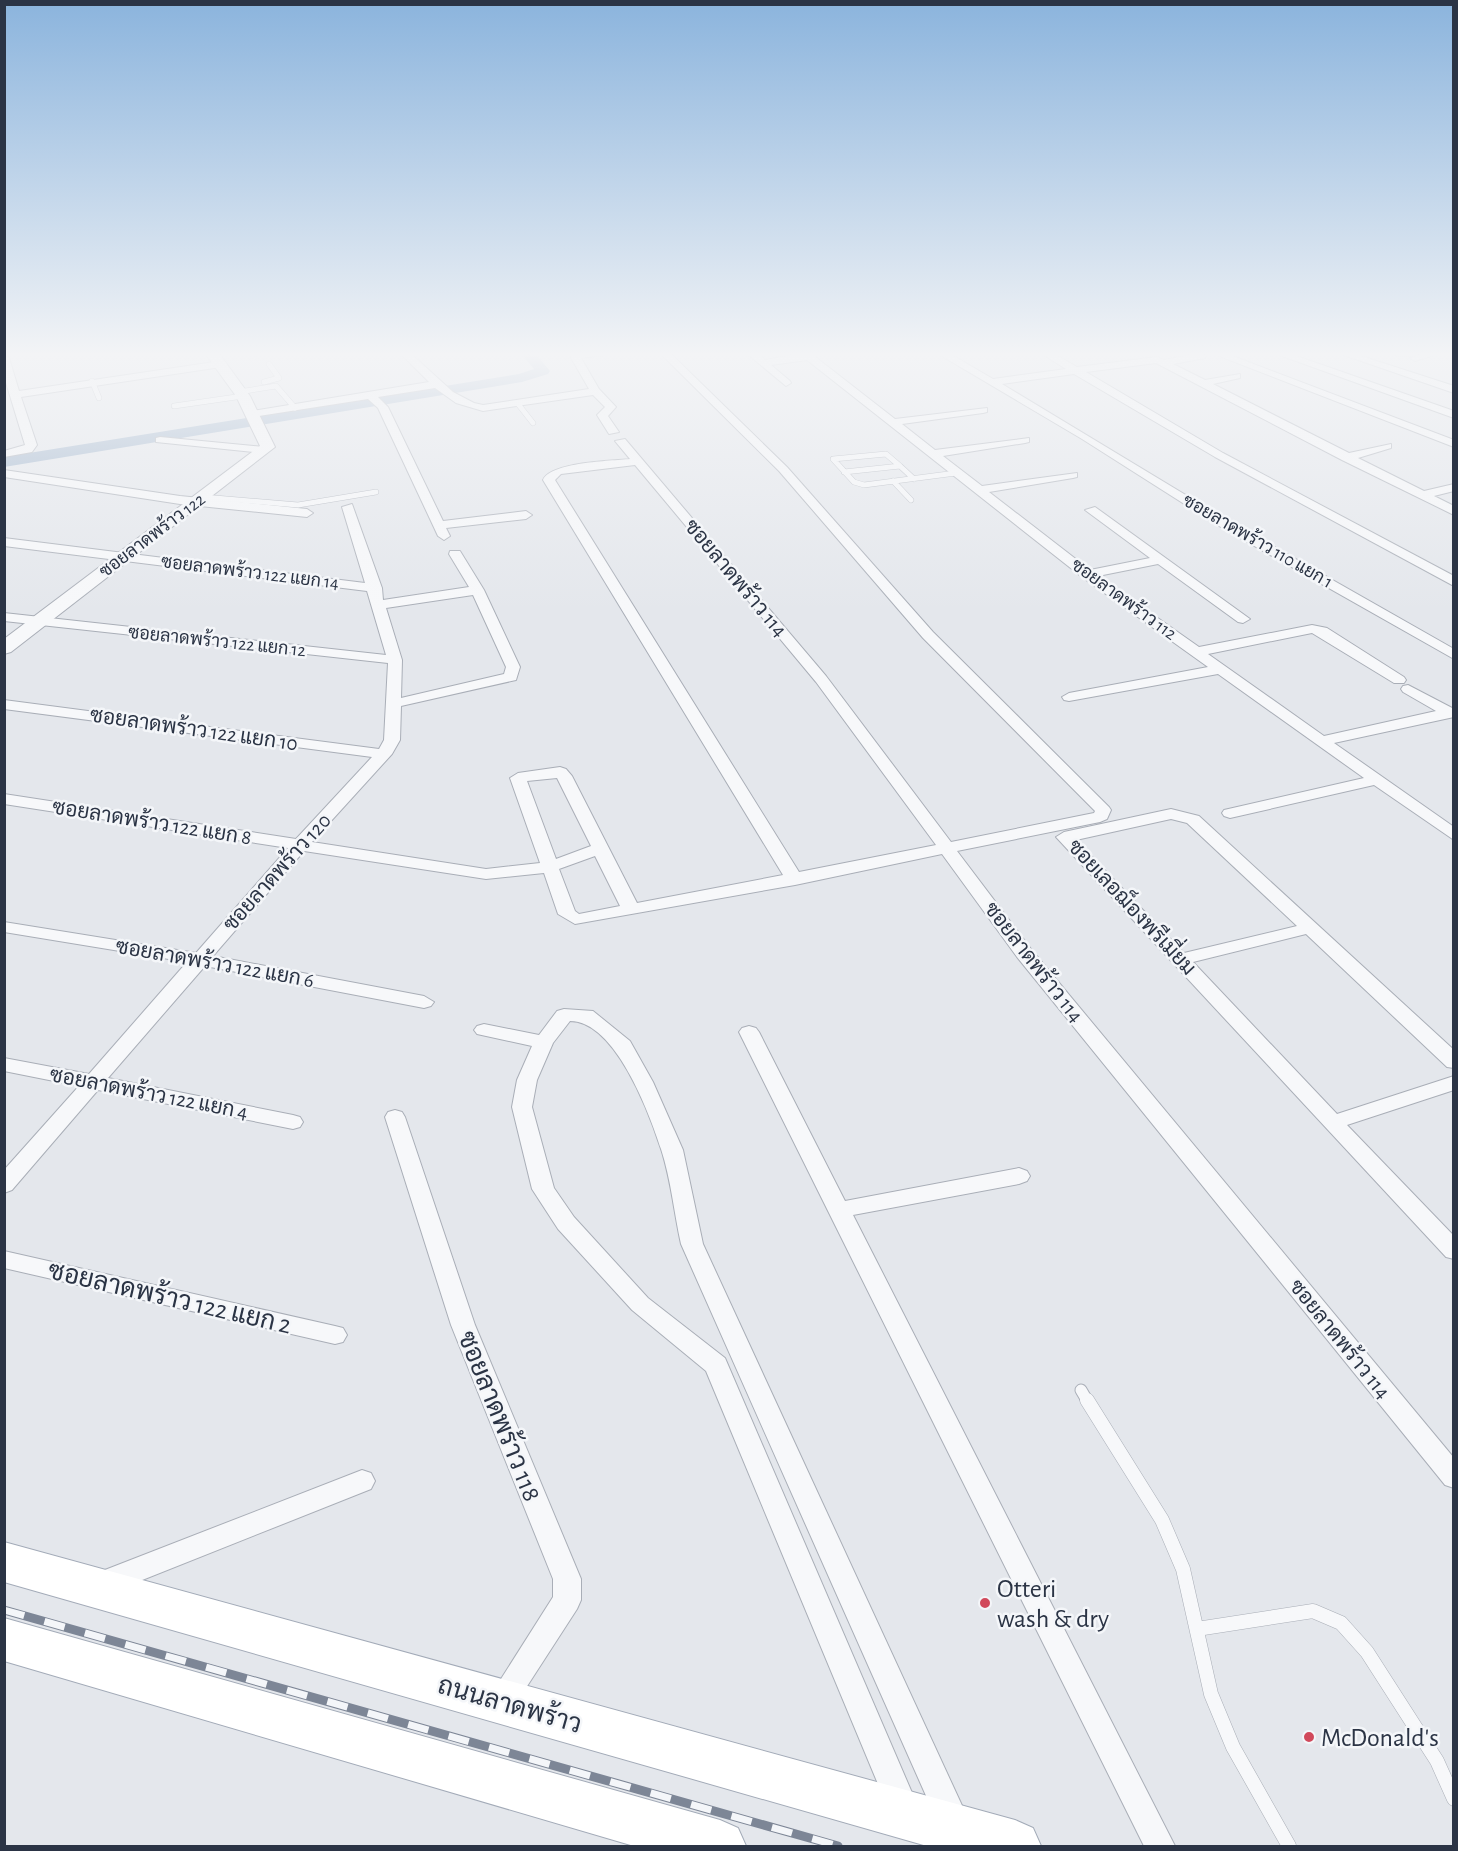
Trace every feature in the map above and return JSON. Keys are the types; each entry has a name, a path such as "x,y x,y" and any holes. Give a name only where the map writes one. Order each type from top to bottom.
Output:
{"main road":[{"name":"ถนนลาดพร้าว","path":"4,1562 1015,1846"},
{"path":"4,1639 720,1846"}],"street":[{"path":"4,454 31,448 29,438"},
{"path":"160,440 264,450 268,447 264,438"},
{"path":"398,438 442,530 526,515"},
{"name":"ซอยลาดพร้าว 114","path":"618,438 821,679 1024,953 1454,1477"},
{"path":"631,910 563,774 520,777 518,780 549,867 567,914 574,919 631,910 795,880 946,850 1059,832 1101,816 1103,810 928,635 783,469 752,438"},
{"name":"ซอยลาดพร้าว 112","path":"913,438 1087,574 1454,835"},
{"name":"ซอยลาดพร้าว 110 แยก 1","path":"1088,438 1223,523 1454,655"},
{"path":"1190,438 1454,582"},
{"path":"1308,438 1454,511"},
{"path":"1439,438 1454,444"},
{"path":"931,454 1025,440"},
{"path":"1346,458 1387,446"},
{"name":"ซอยลาดพร้าว 122","path":"4,648 264,450"},
{"path":"638,461 558,471 551,475 549,480 795,880"},
{"path":"4,473 307,513"},
{"path":"978,490 1072,475"},
{"path":"1423,495 1454,488"},
{"name":"ซอยลาดพร้าว 120","path":"4,1185 298,846 384,754 392,740 395,660 375,588 348,507"},
{"path":"1091,510 1243,619"},
{"name":"ซอยลาดพร้าว 122 แยก 14","path":"4,542 375,588"},
{"path":"392,704 511,676 513,667 477,590 455,554"},
{"path":"1087,574 1160,560"},
{"path":"380,605 477,590"},
{"name":"ซอยลาดพร้าว 122 แยก 12","path":"4,616 395,660"},
{"path":"1196,652 1312,629 1322,631 1450,713 1321,741"},
{"path":"1069,697 1220,669"},
{"name":"ซอยลาดพร้าว 122 แยก 10","path":"4,704 384,754"},
{"path":"1230,813 1377,780"},
{"name":"ซอยลาดพร้าว 122 แยก 8","path":"4,799 486,874 549,867 601,848"},
{"name":"ซอยเลอฌ็องพรีเมี่ยม","path":"1059,832 1170,814 1189,816 1454,1062"},
{"name":"ซอยเลอฌ็องพรีเมี่ยม","path":"1059,832 1454,1251"},
{"name":"ซอยลาดพร้าว 122 แยก 6","path":"4,927 200,959 424,1002"},
{"path":"1180,960 1310,928"},
{"path":"907,1816 716,1365 640,1304 566,1223 543,1189 522,1107 527,1080 544,1042 564,1015 586,1015 620,1041 643,1082 672,1150 692,1244 957,1830"},
{"path":"484,1030 544,1042"},
{"path":"749,1032 1160,1846"},
{"name":"ซอยลาดพร้าว 122 แยก 4","path":"4,1064 293,1122"},
{"path":"1333,1122 1454,1083"},
{"name":"ซอยลาดพร้าว 118","path":"395,1117 463,1325 567,1579 567,1600 501,1701"},
{"path":"839,1210 1019,1176"},
{"name":"ซอยลาดพร้าว 122 แยก 2","path":"4,1259 335,1335"},
{"path":"95,1587 362,1481"}],"lane":[{"path":"914,478 886,454 833,459 858,484 893,481 956,473"},
{"path":"844,472 900,466"},
{"path":"893,481 910,500"},
{"path":"200,499 298,505 376,492"},
{"path":"1081,1390 1161,1520 1183,1569 1211,1694 1233,1747 1289,1846"},
{"path":"1197,1629 1312,1611 1341,1623 1367,1652 1437,1761 1454,1799"}],"waterway":[{"path":"4,462 150,438"}],"railway":[{"path":"4,1610 838,1846"}],"place":[{"name":"Otteri wash & dry","path":"985,1603"},
{"name":"McDonald's","path":"1309,1737"}]}
